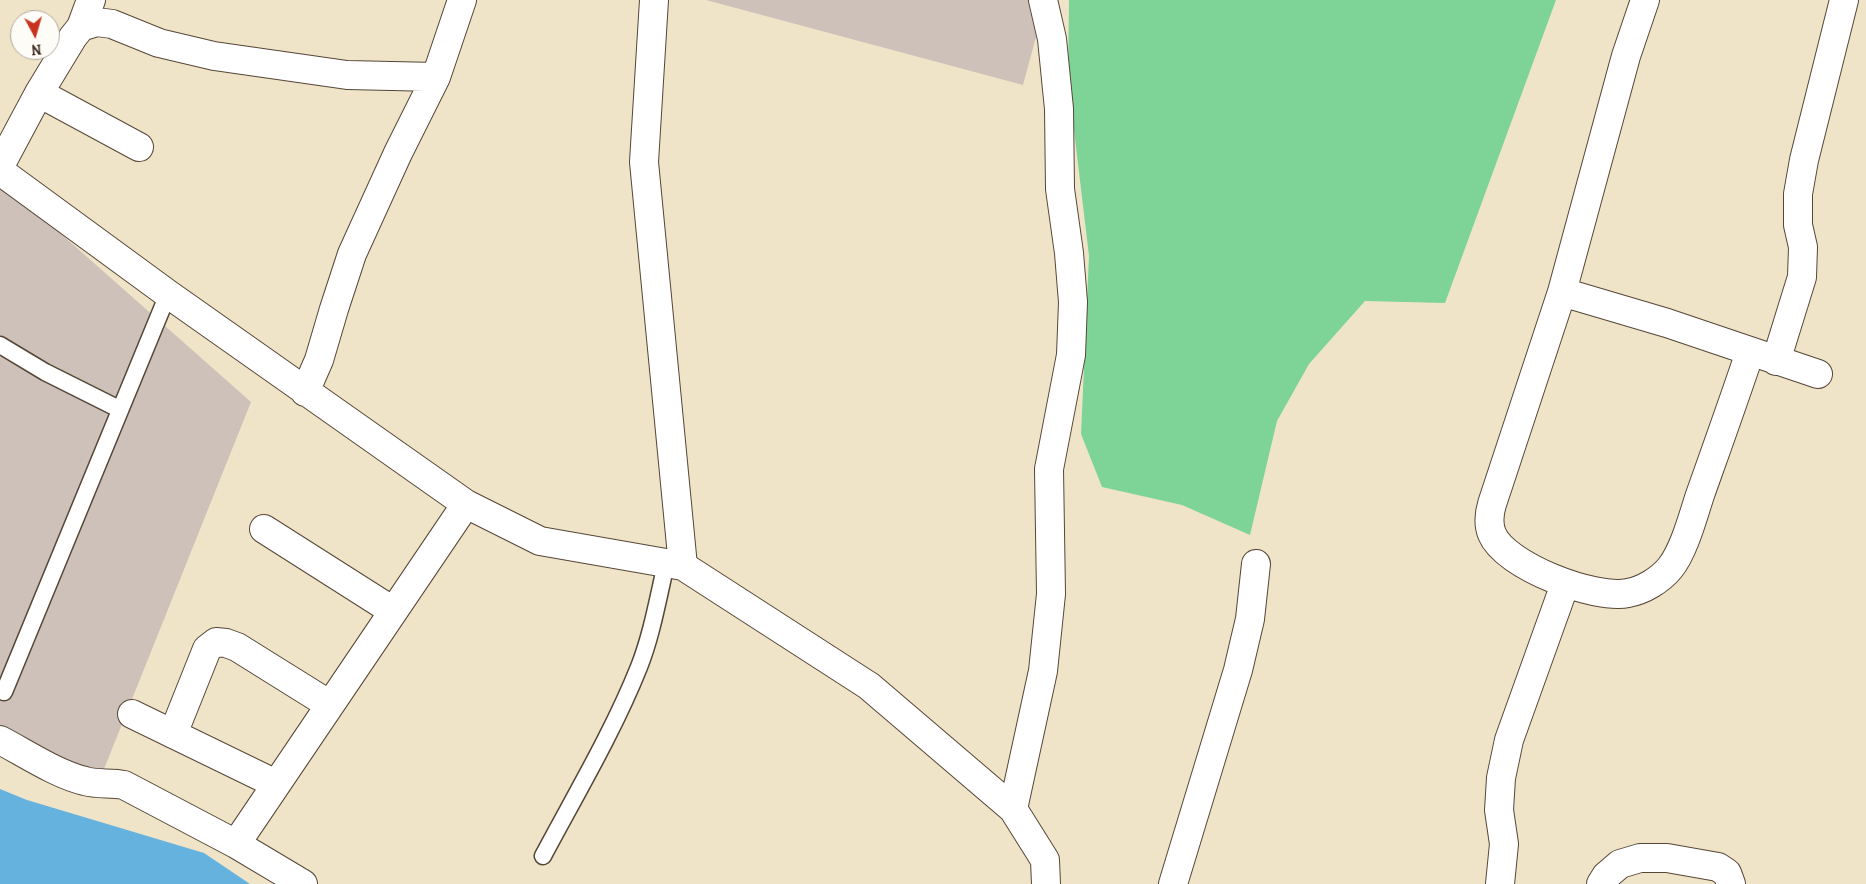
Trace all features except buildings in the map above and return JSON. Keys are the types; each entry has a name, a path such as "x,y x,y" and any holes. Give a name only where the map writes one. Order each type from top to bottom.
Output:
{"street":[{"path":"82,27 91,0"},
{"path":"305,392 319,360 352,254 398,153 436,77 462,0"},
{"path":"654,0 644,162 675,565"},
{"path":"1013,809 1043,671 1051,594 1049,469 1071,346 1073,302 1069,253 1060,189 1059,109 1052,39 1043,0"},
{"path":"1645,0 1626,56 1562,292 1523,407 1489,518 1492,534 1501,548 1528,566 1565,584 1598,593 1628,593 1653,583 1670,567 1686,538 1750,352"},
{"path":"1776,361 1802,277 1803,247 1798,224 1798,194 1804,160 1844,0"},
{"path":"0,166 39,93 72,37 82,27 96,22 112,24 168,45 214,56 275,66 347,75 436,77"},
{"path":"39,93 139,147"},
{"path":"0,171 305,392 466,504 540,541 675,565 869,686 1013,809 1044,860 1046,884"},
{"path":"1562,292 1667,323 1818,374"},
{"path":"236,844 466,504"},
{"path":"264,529 393,611"},
{"path":"1173,884 1238,670 1250,620 1256,564"},
{"path":"1500,884 1504,844 1499,810 1501,778 1510,740 1565,584"},
{"path":"173,734 207,649 216,642 237,647 330,705"},
{"path":"132,714 276,784"},
{"path":"0,740 67,775 100,784 112,782 124,785 236,844 303,884"},
{"path":"1602,884 1606,876 1620,864 1640,858 1667,858 1718,867 1727,873 1731,884"}],"lane":[{"path":"4,692 168,294"},
{"path":"0,345 45,372 119,409"},
{"path":"543,856 613,723 639,666 654,618 675,565"}],"shaded area":[{"path":"706,0 1046,0 1023,85"},
{"path":"0,180 251,402 96,789 0,749"}],"green space":[{"path":"1069,0 1556,0 1445,303 1365,301 1309,364 1277,421 1250,535 1182,505 1102,487 1081,434 1089,256 1068,80"}],"water":[{"path":"0,789 27,800 204,853 250,884 0,884"}]}
